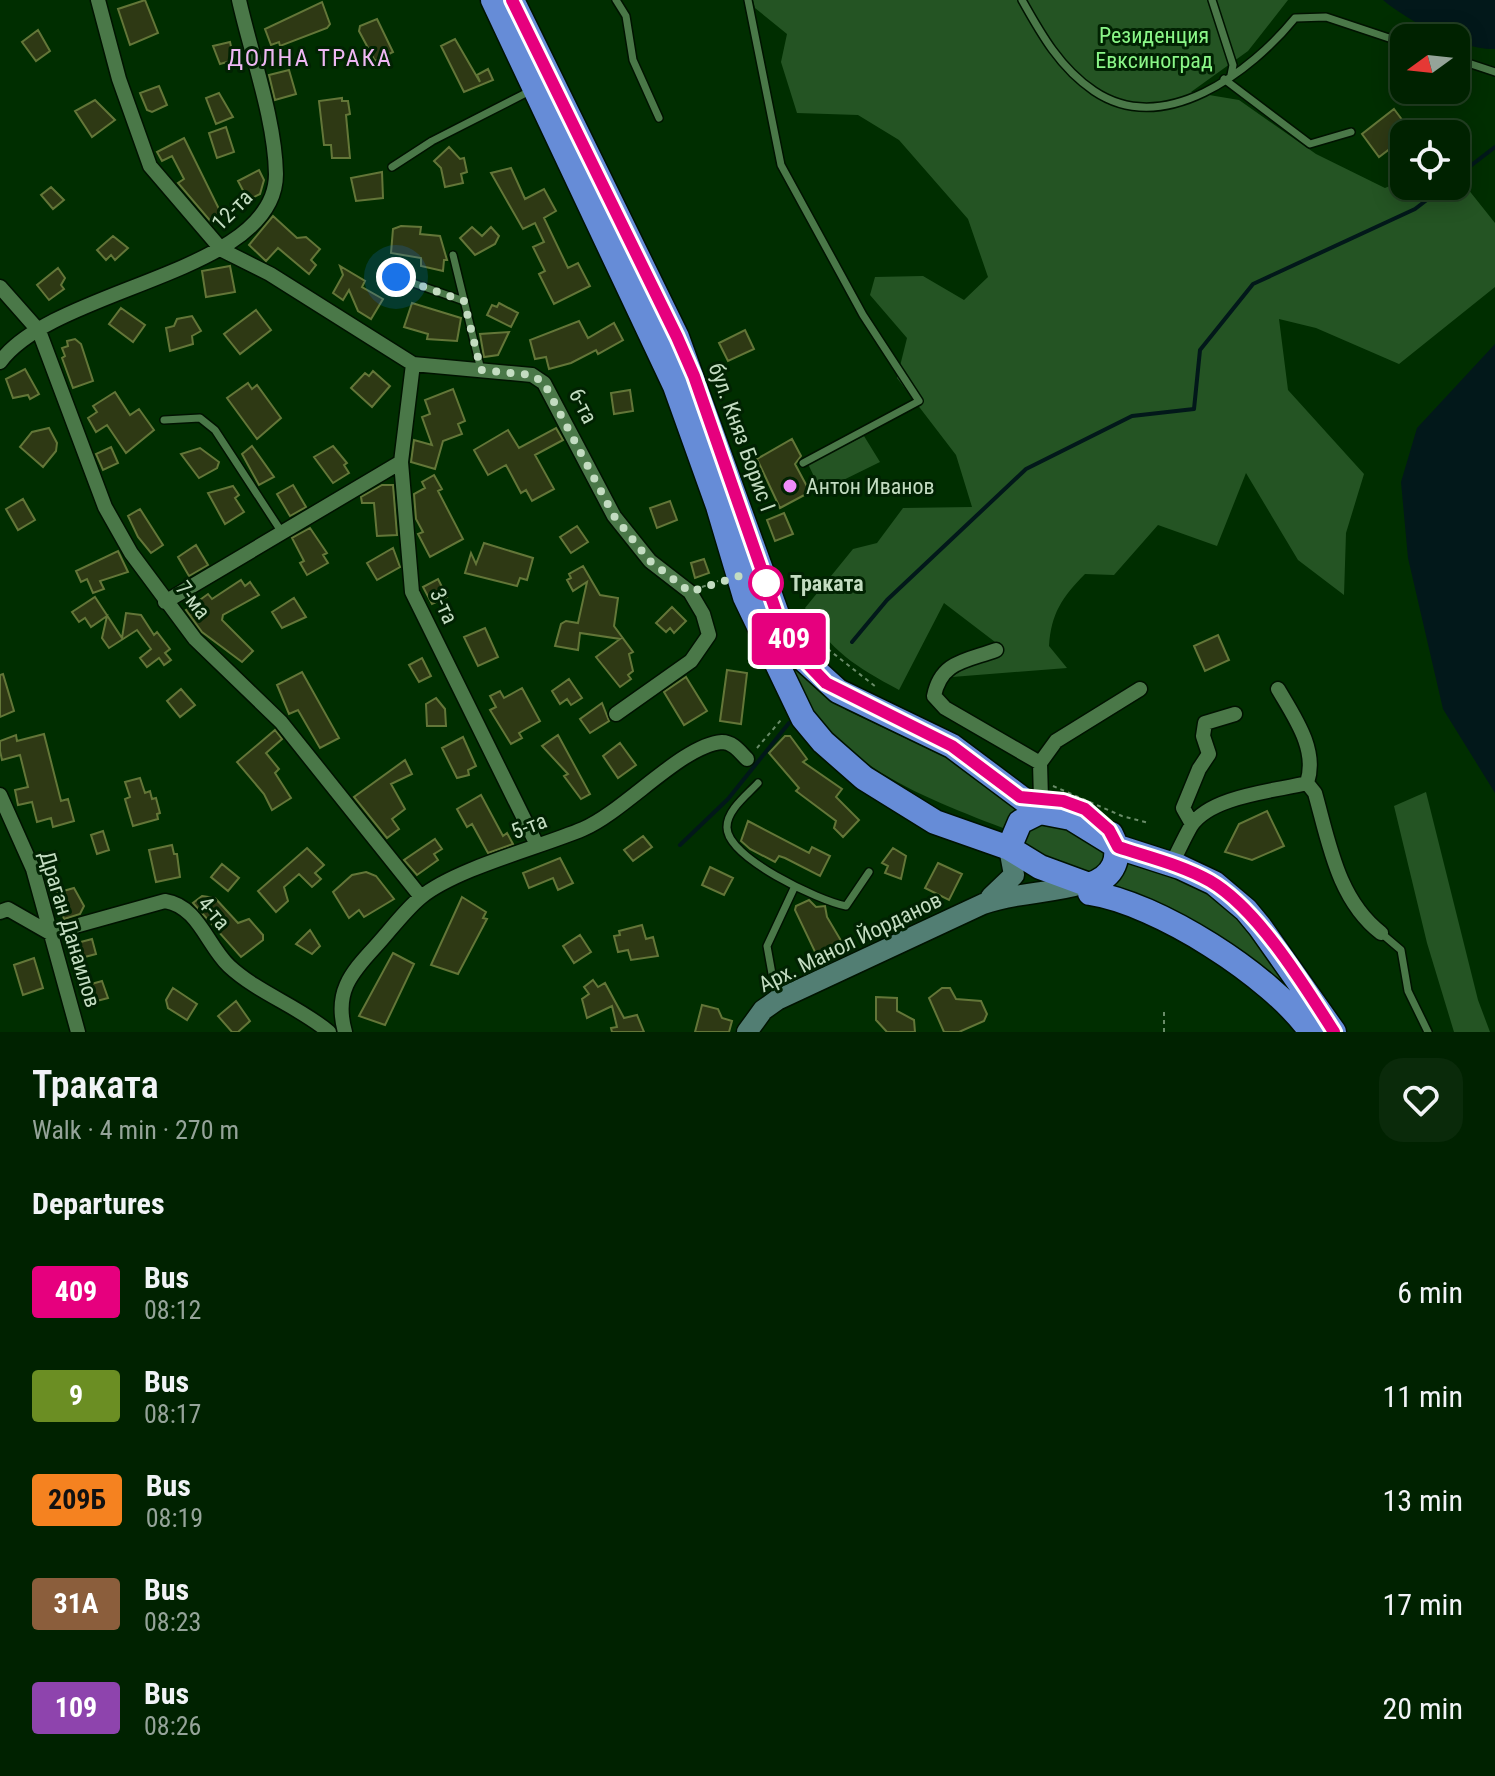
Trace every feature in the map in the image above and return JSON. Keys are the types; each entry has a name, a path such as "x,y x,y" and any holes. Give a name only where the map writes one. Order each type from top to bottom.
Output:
{"highway":[{"name":"бул. Княз Борис I","path":"493,0 675,386 757,627 788,693 823,742 864,778 935,822 1009,848"},
{"name":"бул. Княз Борис I","path":"512,0 694,376 777,614 794,647 826,683 952,746 1035,797"},
{"path":"1311,1032 1286,1001 1252,972 1188,933 1085,888 1034,876 1009,848 1035,797 1069,802 1085,809 1109,830 1118,847 1214,883 1246,910 1334,1032"},
{"path":"1085,888 1109,874 1118,847"}],"street":[{"name":"6-та","path":"98,0 123,92 150,166 222,250 270,274 413,364 532,375 544,383 614,516 650,561 690,592 707,625 709,635 703,648 616,714"},
{"name":"12-та","path":"0,362 16,344 102,297 222,250 248,232 270,206 276,172 239,0"},
{"name":"7-ма","path":"0,287 39,331 105,507 165,602 195,639 281,722 421,897"},
{"name":"3-та","path":"413,364 401,462 412,592 537,845"},
{"path":"165,602 401,462"},
{"path":"996,650 950,666 938,677 934,696 945,708 1040,763"},
{"path":"1035,797 1040,763 1056,741 1140,689"},
{"path":"1278,689 1310,754 1312,767 1307,783"},
{"path":"1192,824 1183,808 1199,769 1209,754 1202,729 1205,723 1235,714"},
{"name":"5-та","path":"345,1032 340,1009 344,986 350,975 421,897 454,879 586,828 678,762 704,748 723,742 733,745 747,759"},
{"path":"1171,865 1192,824 1235,798 1307,783"},
{"path":"1307,783 1315,793 1346,890 1363,919 1381,933"},
{"name":"Драган Данаилов","path":"0,795 33,869 78,1032"},
{"name":"Арх. Манол Йорданов","path":"983,904 1014,875 1009,848"},
{"name":"Арх. Манол Йорданов","path":"747,1032 763,1010 777,1000 983,904 1019,892 1085,888"},
{"name":"4-та","path":"50,933 165,901 175,903 193,916 230,967 310,1016 329,1032"},
{"path":"0,912 8,909 50,933"}],"lane":[{"path":"616,0 626,16 633,60 659,118"},
{"path":"748,0 781,165 863,315 919,401 803,463"},
{"path":"1022,0 1057,59 1095,92 1132,105 1159,107 1185,101 1252,62 1295,18 1310,15 1390,39"},
{"path":"1212,0 1233,65 1228,77"},
{"path":"1470,64 1495,72"},
{"path":"1228,77 1310,144 1351,132"},
{"path":"392,167 432,141 535,88"},
{"path":"453,255 481,370"},
{"path":"396,277 464,301"},
{"path":"164,420 200,418 215,430 281,531"},
{"path":"758,783 730,814 727,833 742,855 795,886 846,906 869,872"},
{"path":"777,1000 767,946 795,886"},
{"path":"1381,933 1401,950 1408,991 1428,1032"}],"path":[{"path":"690,592 739,576"},
{"path":"747,759 786,715 788,693"},
{"path":"1035,797 1149,823"},
{"path":"1164,1011 1164,1032"}],"green space":[{"name":"Резиденция Евксиноград","path":"753,0 1288,0 1248,51 1191,92 1239,100 1316,154 1385,188 1390,186 1390,200 1470,200 1470,192 1495,223 1495,287 1399,364 1316,328 1279,319 1288,390 1364,474 1346,533 1344,595 1298,560 1246,473 1217,546 1158,525 1114,575 1085,574 1077,582 1059,607 1050,635 1049,646 1067,668 952,677 999,645 944,603 899,690 857,665 835,647 805,608 853,549 877,543 903,508 972,507 956,455 897,378 907,338 870,295 875,277 923,276 964,300 988,277 968,219 899,140 858,115 797,113 781,62 787,34 755,8"},
{"path":"864,436 880,462 821,491 808,464"},
{"path":"782,654 814,687 846,710 951,760 1020,807 1009,816 1003,828 921,794 870,765 846,748 806,704"},
{"path":"1426,792 1478,1000 1490,1032 1454,1032 1427,943 1394,806"},
{"path":"1051,821 1102,846 1108,859 1094,874 1040,855 1020,841 1025,830"},
{"path":"1124,861 1184,882 1225,905 1251,931 1288,986 1283,989 1109,886"}],"shaded area":[{"path":"1383,0 1495,0 1495,49 1470,45 1470,24 1420,24"},
{"path":"1495,344 1495,793 1443,709 1408,558 1401,482 1417,428"}],"building":[{"path":"145,0 158,33 130,45 118,9"},
{"path":"322,2 330,24 327,28 280,46 279,42 271,45 265,29"},
{"path":"377,19 393,52 375,61 359,31 360,26"},
{"path":"38,30 50,51 36,61 22,42"},
{"path":"455,39 480,82 477,75 488,69 493,80 464,92 441,46"},
{"path":"230,42 234,60 220,64 213,46"},
{"path":"289,70 296,94 275,100 269,75"},
{"path":"159,86 167,105 152,112 147,110 140,93"},
{"path":"219,93 233,117 216,124 206,98"},
{"path":"342,98 342,101 348,101 350,114 346,115 350,158 332,158 331,145 324,145 319,101"},
{"path":"95,100 115,120 92,137 75,111"},
{"path":"1394,109 1402,120 1390,120 1390,149 1379,157 1362,134"},
{"path":"226,127 234,152 217,158 209,133"},
{"path":"184,138 221,213 212,223 178,183 184,179 172,156 162,161 157,152"},
{"path":"449,147 460,159 464,158 467,172 461,174 463,183 445,187 441,168 434,161"},
{"path":"511,168 525,199 544,189 556,211 544,218 568,268 578,263 590,286 554,304 539,274 545,271 533,247 544,242 535,223 523,229 491,173"},
{"path":"259,170 264,180 260,194 248,200 238,181"},
{"path":"382,172 383,198 356,201 351,178"},
{"path":"51,187 64,200 53,209 41,195"},
{"path":"273,216 297,238 306,237 320,249 311,260 316,265 309,274 278,248 266,261 249,245"},
{"path":"401,226 421,227 420,234 440,236 447,260 444,260 443,271 421,266 421,258 391,253 393,229"},
{"path":"472,227 482,236 491,227 499,236 495,244 475,255 460,238"},
{"path":"113,236 128,248 115,260 111,255 106,260 97,250"},
{"path":"230,266 235,292 206,297 202,271"},
{"path":"340,266 365,281 362,287 383,299 371,319 358,311 349,290 343,300 333,293 343,275"},
{"path":"58,268 65,278 61,285 64,289 49,300 37,285"},
{"path":"412,303 461,318 457,341 427,339 428,334 404,327"},
{"path":"499,303 518,313 511,327 487,315 492,305 497,307"},
{"path":"121,308 145,325 133,342 109,324"},
{"path":"256,310 271,330 240,354 224,334"},
{"path":"192,316 201,331 192,336 193,344 170,351 166,328 174,326 177,319"},
{"path":"579,321 588,338 614,323 623,340 598,354 596,350 571,363 549,369 546,357 535,359 530,340"},
{"path":"745,330 754,349 728,361 719,343"},
{"path":"509,332 498,355 484,357 480,334"},
{"path":"75,339 81,344 93,381 73,388 62,358 65,356 62,348 68,346 67,341"},
{"path":"25,369 39,394 30,399 28,395 13,398 6,379"},
{"path":"373,371 390,386 372,407 351,388 365,373 369,376"},
{"path":"248,383 252,389 257,385 281,418 257,439 227,398"},
{"path":"453,389 465,421 458,424 462,434 443,441 435,469 411,462 414,440 432,445 422,417 430,414 425,400"},
{"path":"630,390 633,411 614,414 611,393"},
{"path":"115,392 130,415 139,409 154,430 126,453 107,425 96,432 88,418 97,412 93,406"},
{"path":"49,428 57,443 56,451 43,467 20,447 32,432"},
{"path":"556,428 563,440 535,455 554,489 532,501 526,490 521,493 506,465 488,475 474,450 508,430 519,448"},
{"path":"792,439 801,456 795,464 810,492 780,508 757,459"},
{"path":"252,446 274,477 259,485 242,454"},
{"path":"333,446 347,463 344,465 349,473 333,483 314,457"},
{"path":"111,447 118,463 103,470 96,454"},
{"path":"200,448 219,462 217,468 199,478 181,454"},
{"path":"434,475 442,489 438,491 463,539 430,557 418,534 423,532 416,519 414,494 425,488 422,482"},
{"path":"293,485 306,507 290,516 277,494"},
{"path":"382,485 393,485 397,535 377,536 374,503 362,503 361,497"},
{"path":"233,486 239,495 235,498 244,512 225,524 208,493"},
{"path":"23,499 35,520 18,530 6,509"},
{"path":"670,501 677,520 657,528 650,508"},
{"path":"140,509 163,545 151,553 138,537 128,516"},
{"path":"784,513 793,534 775,541 767,520"},
{"path":"577,526 588,542 571,553 560,537"},
{"path":"310,528 327,553 323,555 328,563 307,575 300,563 304,561 292,538"},
{"path":"484,543 533,558 527,580 520,578 517,586 465,573 471,553 476,564"},
{"path":"196,545 208,565 189,576 178,557"},
{"path":"393,548 400,567 377,580 367,563"},
{"path":"118,551 128,572 100,581 104,589 93,593 87,579 81,582 76,571"},
{"path":"704,559 709,573 695,578 691,563"},
{"path":"583,566 600,595 618,598 614,626 633,652 629,654 633,671 628,675 631,679 620,687 596,657 620,639 580,633 578,650 555,646 561,624 566,621 578,623 587,582 573,591 567,580 571,578 569,574"},
{"path":"438,579 447,597 432,604 423,587"},
{"path":"241,580 245,586 250,582 259,595 223,615 222,620 253,651 242,662 202,632 186,610 208,594 212,599"},
{"path":"95,597 122,638 126,613 141,615 154,635 157,632 170,649 165,653 171,660 164,665 159,658 147,667 140,658 151,649 137,630 109,648 102,638 107,616 91,627 85,618 79,622 72,612"},
{"path":"294,598 306,617 282,628 272,612"},
{"path":"672,607 686,621 674,633 670,628 666,632 656,623"},
{"path":"485,628 498,657 478,666 464,637"},
{"path":"1218,635 1229,660 1205,671 1194,646"},
{"path":"422,658 431,676 419,682 409,665"},
{"path":"727,670 747,673 741,724 720,721"},
{"path":"302,672 339,738 320,748 298,710 289,714 277,685"},
{"path":"3,674 14,711 0,717 0,675"},
{"path":"686,677 707,711 684,725 664,692"},
{"path":"569,679 582,698 571,705 567,699 560,704 552,691"},
{"path":"522,688 540,721 519,733 522,738 511,744 490,710 496,707 490,696 500,691 504,698"},
{"path":"181,689 195,705 180,717 167,701"},
{"path":"436,698 445,709 446,726 427,726 426,704"},
{"path":"602,703 609,721 590,733 580,719"},
{"path":"275,730 282,739 266,753 279,769 275,773 291,798 272,810 264,794 237,762"},
{"path":"44,734 61,801 68,799 74,821 53,827 51,818 37,822 32,802 18,805 15,790 28,787 20,755 2,760 0,751 0,741 16,735 17,741"},
{"path":"558,735 590,794 581,799 564,776 568,774 542,746"},
{"path":"785,736 790,736 807,759 803,762 842,789 836,797 859,820 843,837 834,828 836,821 796,791 799,788 769,753"},
{"path":"463,737 476,766 468,770 469,775 457,778 442,748"},
{"path":"620,743 636,765 618,778 603,756"},
{"path":"405,760 412,774 391,784 405,809 392,819 399,829 387,838 354,797"},
{"path":"140,778 145,793 150,791 152,799 156,798 160,813 157,814 158,819 133,826 125,799 130,797 125,782"},
{"path":"481,795 503,836 507,833 513,844 488,853 472,824 467,827 457,809"},
{"path":"1267,811 1284,846 1252,860 1225,852 1239,824"},
{"path":"748,821 809,853 812,847 830,856 820,876 785,858 779,856 775,862 750,849 741,841"},
{"path":"103,831 109,850 97,854 91,835"},
{"path":"643,836 652,847 633,861 624,850"},
{"path":"435,839 442,849 434,854 438,860 417,875 404,860"},
{"path":"172,845 174,854 177,854 180,877 156,882 149,850"},
{"path":"307,848 324,865 315,873 321,879 312,887 299,874 284,887 288,901 276,912 258,891"},
{"path":"893,848 906,856 901,879 885,873 888,866 882,863"},
{"path":"560,858 573,883 558,890 553,878 529,888 523,873"},
{"path":"938,863 962,874 949,900 925,888"},
{"path":"222,864 239,878 228,891 211,877"},
{"path":"710,867 733,878 724,895 702,885"},
{"path":"366,872 376,876 394,899 364,917 359,910 349,918 333,892 352,875"},
{"path":"74,888 84,906 80,914 64,919 56,893"},
{"path":"202,896 215,898 238,923 249,919 263,935 263,940 241,957 193,903"},
{"path":"462,897 486,912 483,918 487,919 458,974 431,965"},
{"path":"809,900 816,907 825,906 827,917 843,944 817,956 795,910 796,906"},
{"path":"642,925 646,939 653,937 658,956 631,960 628,950 618,952 614,936 620,935 619,931"},
{"path":"310,930 320,946 312,954 296,944"},
{"path":"580,935 591,952 574,963 563,946"},
{"path":"92,939 96,954 81,958 77,943"},
{"path":"393,953 414,964 385,1025 359,1016"},
{"path":"34,958 43,988 23,995 14,965"},
{"path":"593,980 598,987 605,983 624,1018 637,1015 644,1032 612,1032 611,1028 617,1027 612,1006 587,1018 582,999 589,994 584,987"},
{"path":"102,981 108,998 93,1002 88,985"},
{"path":"173,988 197,1004 187,1020 168,1008 166,1000"},
{"path":"942,988 950,988 956,999 981,1001 987,1014 984,1021 959,1032 944,1032 929,998"},
{"path":"876,997 897,998 897,1011 914,1020 915,1032 887,1032 876,1020"},
{"path":"236,1001 250,1021 238,1032 232,1032 218,1016"},
{"path":"702,1005 718,1009 722,1018 732,1021 729,1032 695,1032"}],"waterway":[{"path":"1470,166 1495,147"},
{"path":"852,642 887,600 1026,469 1132,416 1194,409 1200,350 1253,284 1415,209 1427,200"},
{"path":"680,845 728,799 789,723"}],"bus line":[{"name":"409","path":"512,0 677,337 694,376 777,614 804,660 826,683 952,746 1020,797 1078,805 1106,826 1118,847 1180,867 1224,890 1260,927 1304,985 1334,1032"}],"place":[{"name":"Антон Иванов","path":"790,486"},
{"name":"Траката","path":"766,583"}],"district":[{"name":"ДОЛНА ТРАКА","path":"310,58"}],"route":[{"path":"396,277 464,301 481,370 532,375 544,383 551,391 614,516 650,561 690,592 739,576 766,583"}]}
